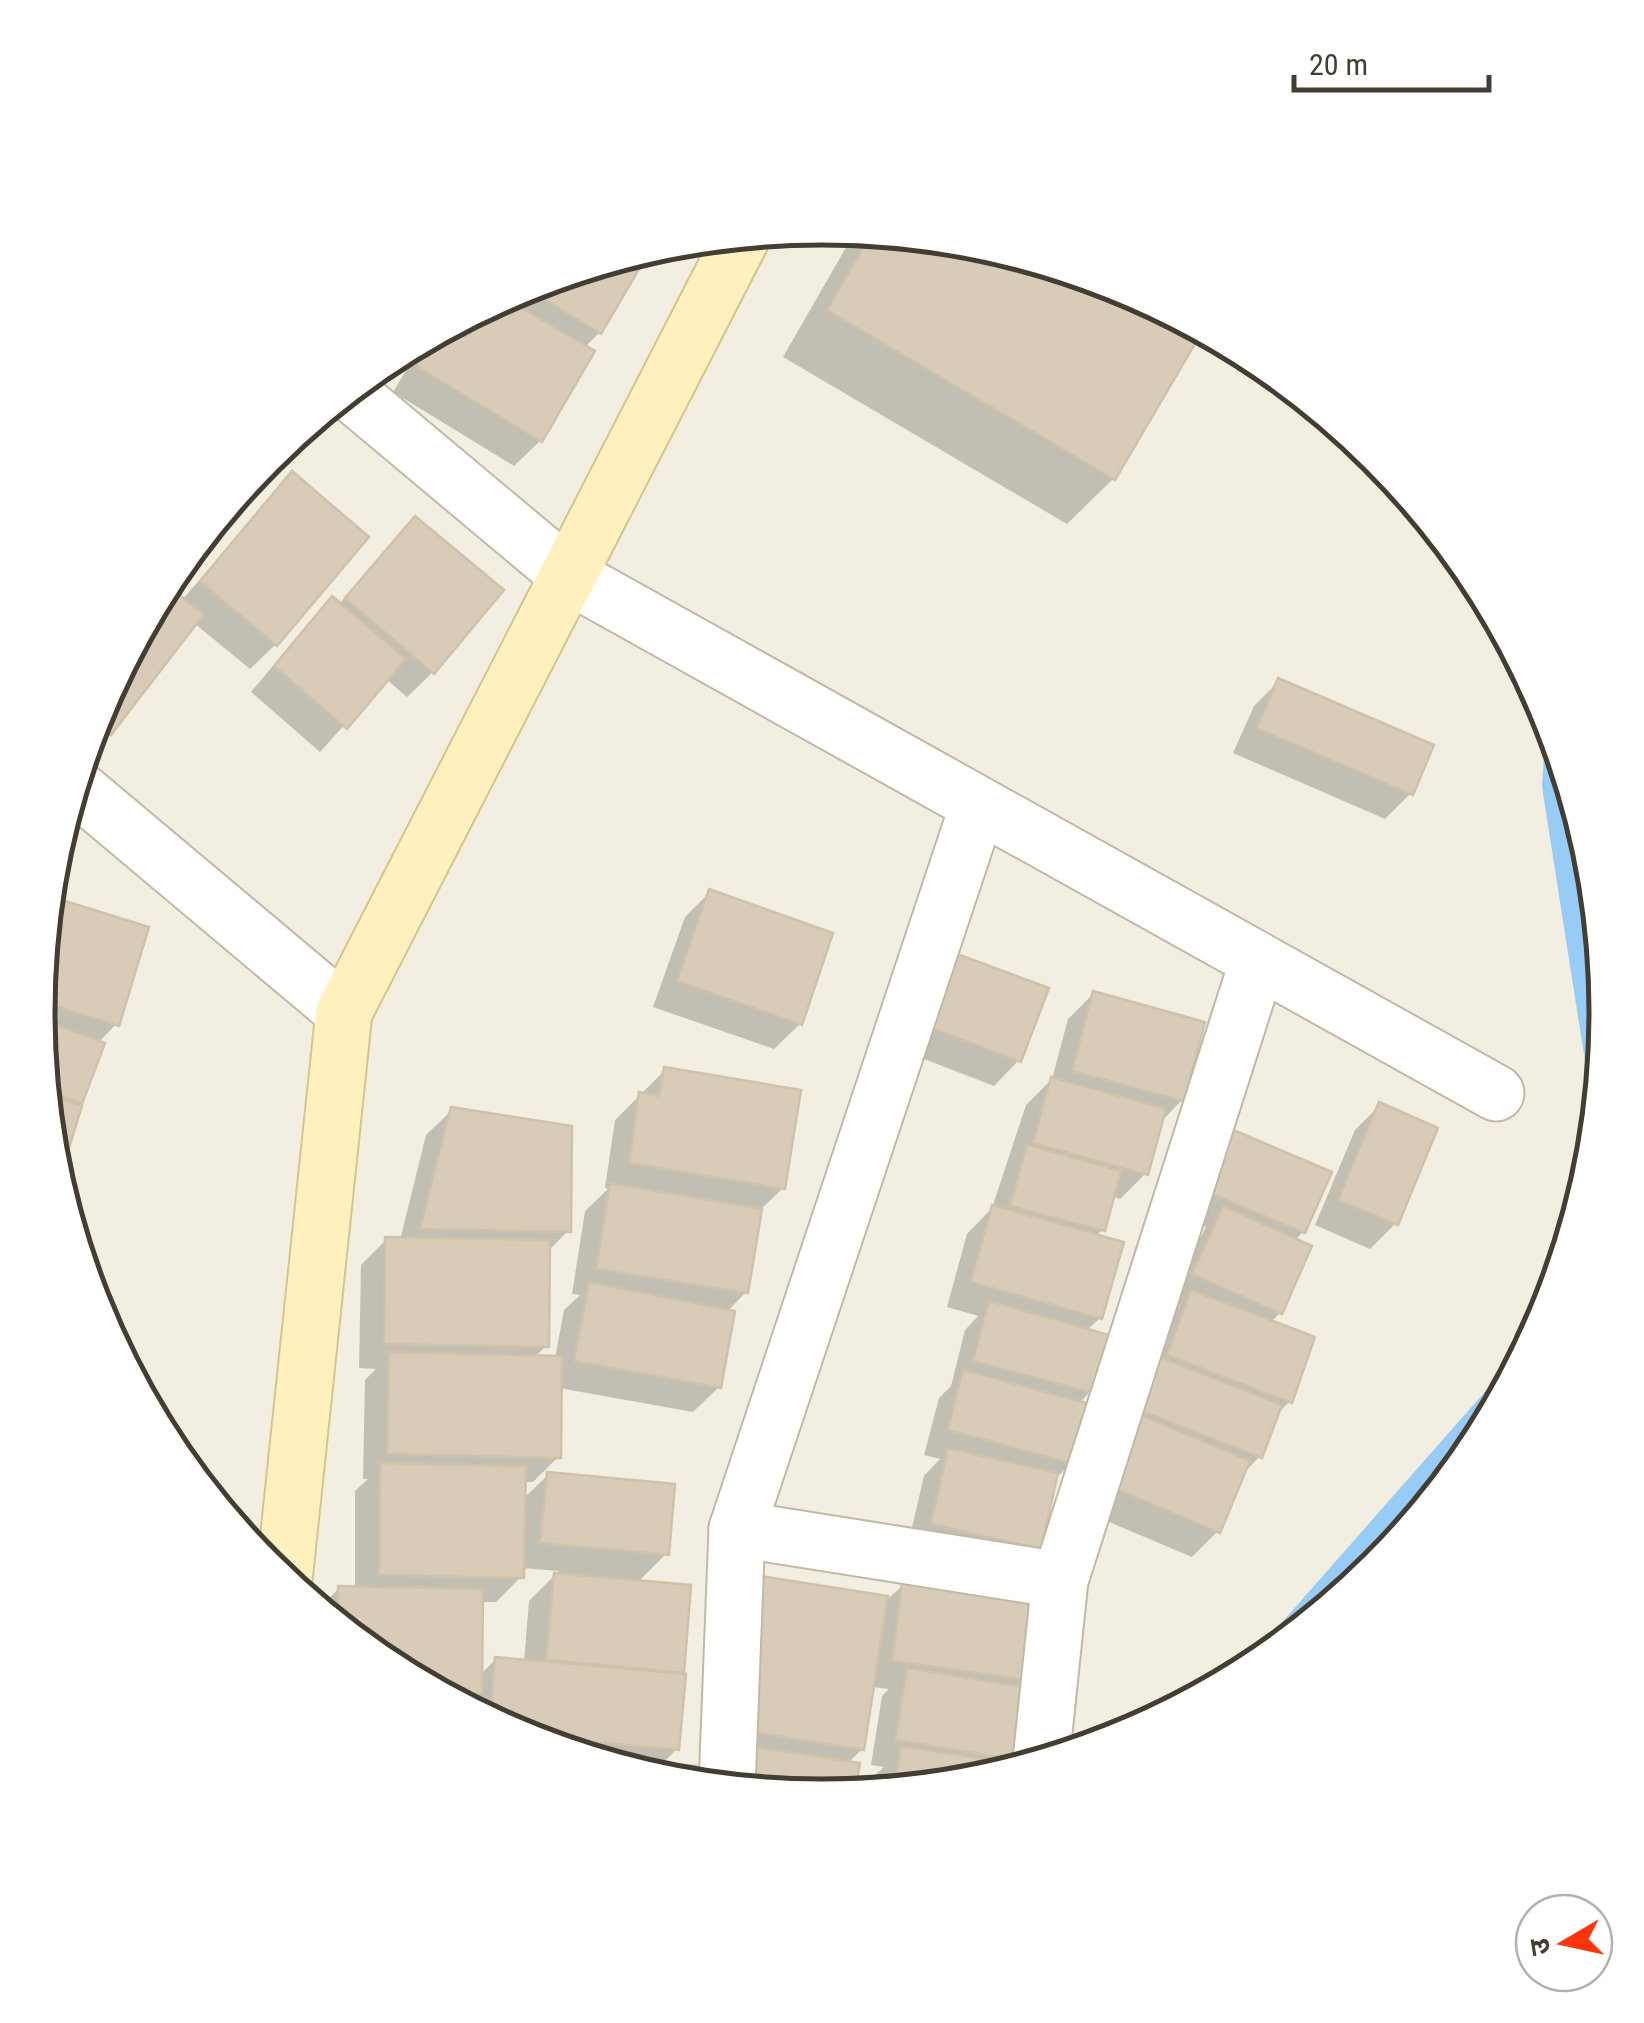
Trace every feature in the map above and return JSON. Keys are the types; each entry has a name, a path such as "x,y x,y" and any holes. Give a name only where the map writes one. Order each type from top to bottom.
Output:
{"main road":[{"path":"286,1560 344,1012 736,250"}],"street":[{"path":"359,400 569,576 1496,1094"},
{"path":"86,796 344,1012"},
{"path":"728,1773 736,1529 978,806"},
{"path":"1043,1746 1060,1580 1258,961"},
{"path":"736,1529 1060,1580"}],"building":[{"path":"864,246 872,246 972,259 1069,285 1196,342 1115,480 827,310"},
{"path":"640,267 601,334 542,298"},
{"path":"520,307 595,351 542,442 416,366 439,347"},
{"path":"292,471 369,537 277,646 200,581"},
{"path":"415,516 504,590 434,674 345,598"},
{"path":"178,594 204,614 111,735 108,733 113,718 134,672"},
{"path":"332,596 406,659 347,729 274,666"},
{"path":"1278,678 1434,745 1413,795 1257,728"},
{"path":"709,889 833,933 802,1025 677,981"},
{"path":"64,901 149,927 119,1026 55,1006"},
{"path":"957,954 1049,988 1021,1062 929,1027"},
{"path":"1093,991 1205,1022 1184,1101 1072,1071"},
{"path":"56,1025 105,1043 82,1104 60,1096"},
{"path":"664,1067 801,1090 785,1189 629,1163 639,1092 659,1096"},
{"path":"1051,1077 1166,1109 1148,1175 1033,1143"},
{"path":"61,1099 82,1106 68,1150"},
{"path":"1379,1102 1438,1128 1398,1225 1338,1200"},
{"path":"451,1107 572,1126 571,1232 420,1229"},
{"path":"1231,1129 1332,1172 1305,1233 1205,1191"},
{"path":"1027,1145 1121,1171 1105,1231 1010,1206"},
{"path":"610,1183 762,1209 748,1293 596,1269"},
{"path":"992,1205 1124,1242 1102,1319 971,1282"},
{"path":"1223,1206 1312,1246 1282,1314 1192,1274"},
{"path":"385,1237 550,1240 549,1347 384,1344"},
{"path":"589,1282 735,1311 721,1388 574,1361"},
{"path":"1191,1290 1315,1337 1292,1403 1167,1355"},
{"path":"989,1301 1109,1335 1093,1393 973,1361"},
{"path":"389,1352 562,1356 561,1458 387,1454"},
{"path":"1157,1356 1282,1405 1262,1458 1137,1409"},
{"path":"963,1370 1090,1404 1074,1464 948,1430"},
{"path":"1129,1410 1250,1461 1220,1533 1100,1482"},
{"path":"948,1448 1058,1473 1041,1549 931,1524"},
{"path":"380,1463 526,1466 524,1578 379,1575"},
{"path":"547,1472 675,1484 669,1555 540,1543"},
{"path":"554,1573 691,1585 684,1673 546,1660"},
{"path":"761,1576 888,1596 864,1750 738,1730"},
{"path":"902,1582 1038,1600 1027,1680 892,1661"},
{"path":"338,1586 483,1589 482,1694 473,1694 438,1676 337,1606"},
{"path":"495,1657 686,1674 679,1750 586,1741 491,1703"},
{"path":"907,1668 1029,1688 1018,1753 1000,1757 895,1740"},
{"path":"749,1746 860,1763 858,1778 745,1774"},
{"path":"901,1746 989,1760 922,1772 896,1775"}],"waterway":[{"path":"1552,779 1589,1020"},
{"path":"1319,1595 1465,1429"}]}
